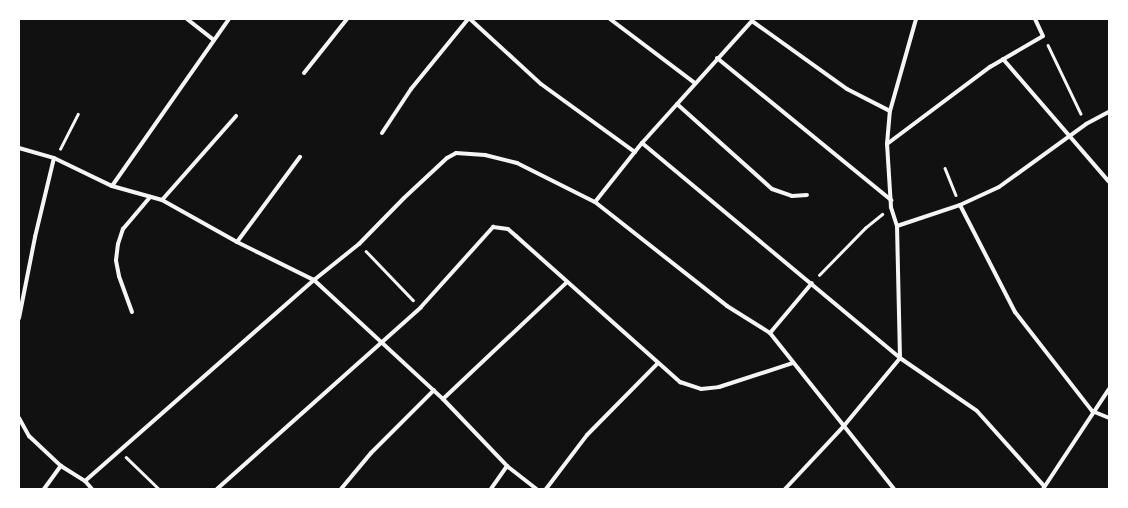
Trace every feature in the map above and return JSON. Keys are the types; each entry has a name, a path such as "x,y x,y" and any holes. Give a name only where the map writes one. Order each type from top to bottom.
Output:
{"street":[{"path":"187,19 213,39"},
{"path":"112,186 213,39 229,19"},
{"path":"304,73 347,19"},
{"path":"382,132 411,89 469,19 540,84 635,152"},
{"path":"610,19 695,83"},
{"path":"785,489 843,427 900,358 897,226 891,207 887,144 890,111 916,19"},
{"path":"887,144 1003,59 1043,36 1036,19"},
{"path":"595,202 642,143 751,20 847,89 890,111"},
{"path":"717,58 891,200"},
{"path":"1003,59 1109,182"},
{"path":"677,104 772,189 792,196 807,195"},
{"path":"897,226 960,205 999,187 1086,124 1109,112"},
{"path":"162,200 236,116"},
{"path":"642,143 812,283 900,358 977,412 1044,488 1092,411 1109,389"},
{"path":"19,148 54,158 112,186 162,200 237,242 314,280 383,341 434,390 507,466 536,489"},
{"path":"85,481 314,280 359,244 404,198 447,158 456,153 485,155 517,163 595,202 727,306 770,333 843,427 894,489"},
{"path":"237,242 300,157"},
{"path":"19,318 35,237 54,158"},
{"path":"132,312 119,276 116,260 118,244 123,229 150,197"},
{"path":"960,205 1015,312 1092,411 1109,418"},
{"path":"216,489 421,307 493,227 508,229 680,382 701,389 719,387 793,363"},
{"path":"443,399 567,282"},
{"path":"770,333 812,283"},
{"path":"546,489 587,435 658,363"},
{"path":"341,489 371,453 434,390"},
{"path":"19,418 28,436 61,466 85,481 92,489"},
{"path":"44,489 61,466"},
{"path":"491,489 507,466"}],"path":[{"path":"1043,36 1086,124"},
{"path":"54,158 78,114"},
{"path":"944,168 960,205"},
{"path":"812,283 865,228 891,207"},
{"path":"359,244 421,307"},
{"path":"119,450 159,489"}]}
